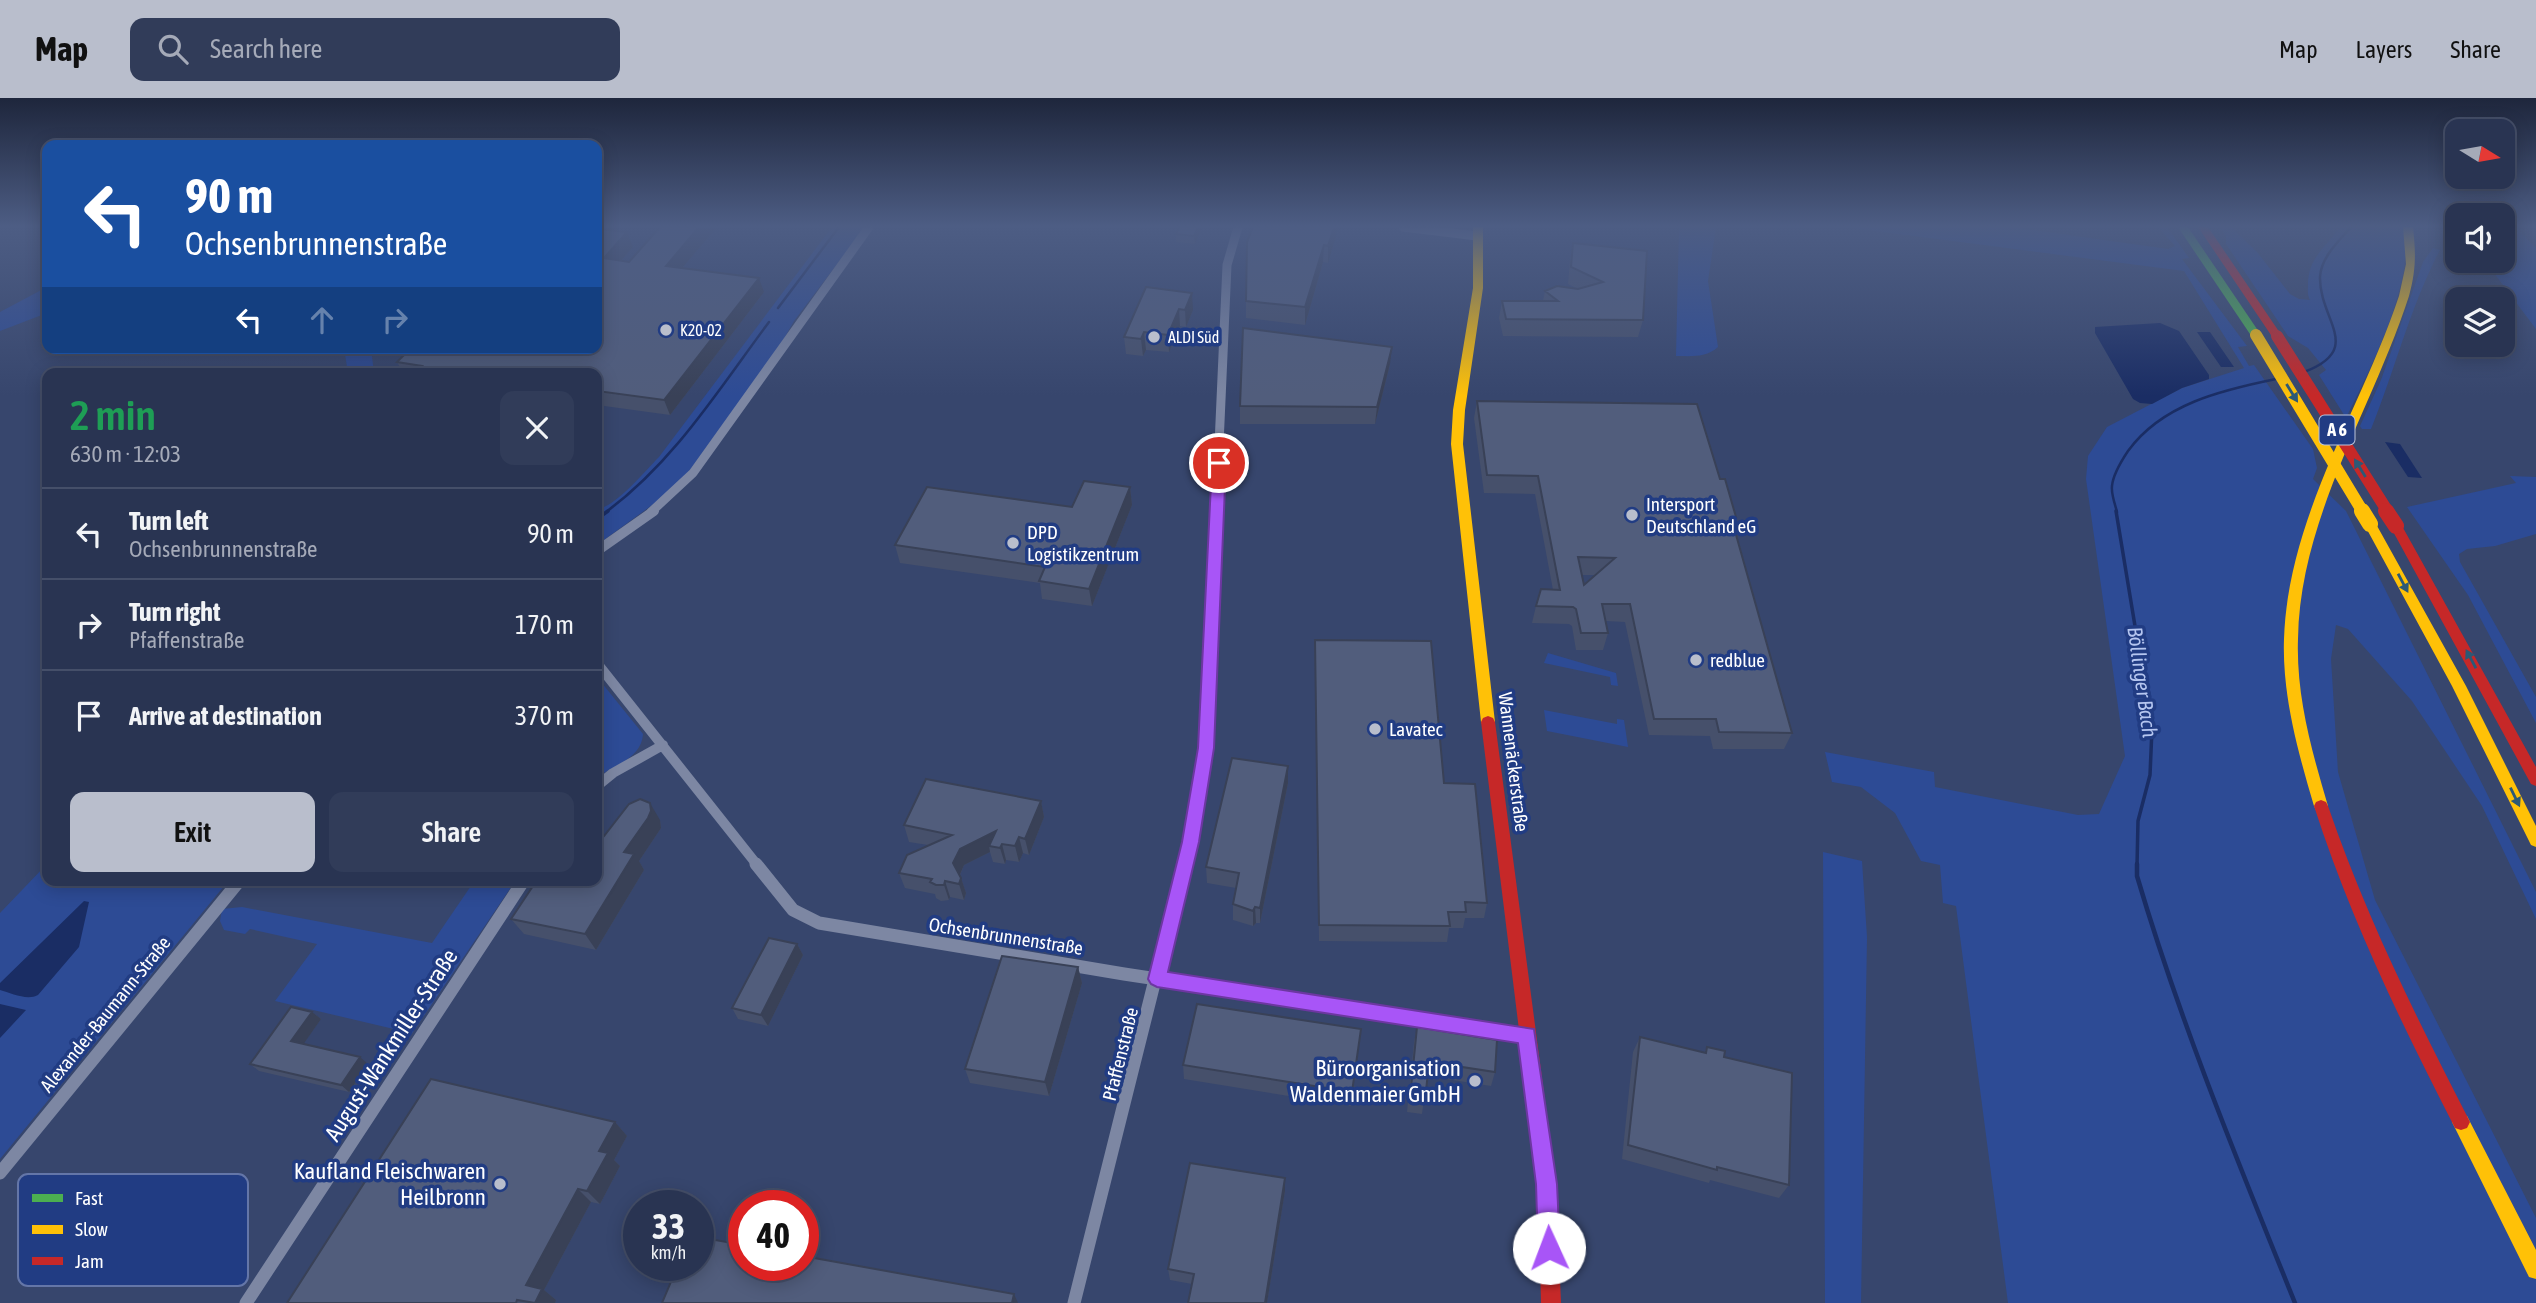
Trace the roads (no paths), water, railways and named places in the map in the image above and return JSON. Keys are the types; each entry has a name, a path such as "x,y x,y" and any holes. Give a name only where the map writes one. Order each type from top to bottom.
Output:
{"main road":[{"name":"Wannenäckerstraße","path":"1478,283 1459,410 1457,444 1546,1184 1551,1303"},
{"name":"A 6","path":"2221,283 2256,335 2370,524 2459,687 2536,841"},
{"name":"A 6","path":"2241,283 2396,526 2536,780"},
{"path":"2407,283 2403,299 2322,498 2300,575 2292,619 2293,679 2308,761 2334,849 2383,969 2536,1270"}],"street":[{"path":"602,547 659,507 693,473 829,283"},
{"name":"Pfaffenstraße","path":"1074,1303 1190,842 1206,748 1226,283"},
{"name":"Ochsenbrunnenstraße","path":"602,669 793,910 820,923 1157,979 1527,1035"},
{"path":"602,782 612,773 663,745"},
{"name":"Alexander-Baumann-Straße","path":"0,1173 235,886"},
{"name":"August-Wankmiller-Straße","path":"246,1303 520,886"}],"waterway":[{"path":"778,308 797,283"},
{"name":"Böllinger Bach","path":"2304,372 2322,363 2332,354 2336,343 2321,283"},
{"path":"606,512 653,471 674,448 769,322"},
{"name":"Böllinger Bach","path":"2117,512 2112,489 2116,472 2128,451 2158,421 2214,394 2276,379"},
{"path":"602,515 608,511"},
{"name":"Böllinger Bach","path":"2116,511 2152,729 2150,775 2138,821 2137,866"},
{"name":"Böllinger Bach","path":"2137,866 2137,876 2191,1038 2295,1303"}],"place":[{"name":"K20-02","path":"666,330"},
{"name":"ALDI Süd","path":"1154,337"},
{"name":"Intersport Deutschland eG","path":"1632,515"},
{"name":"DPD Logistikzentrum","path":"1013,543"},
{"name":"redblue","path":"1696,660"},
{"name":"Lavatec","path":"1375,729"},
{"name":"Büroorganisation Waldenmaier GmbH","path":"1475,1081"},
{"name":"Kaufland Fleischwaren Heilbronn","path":"500,1184"}]}
